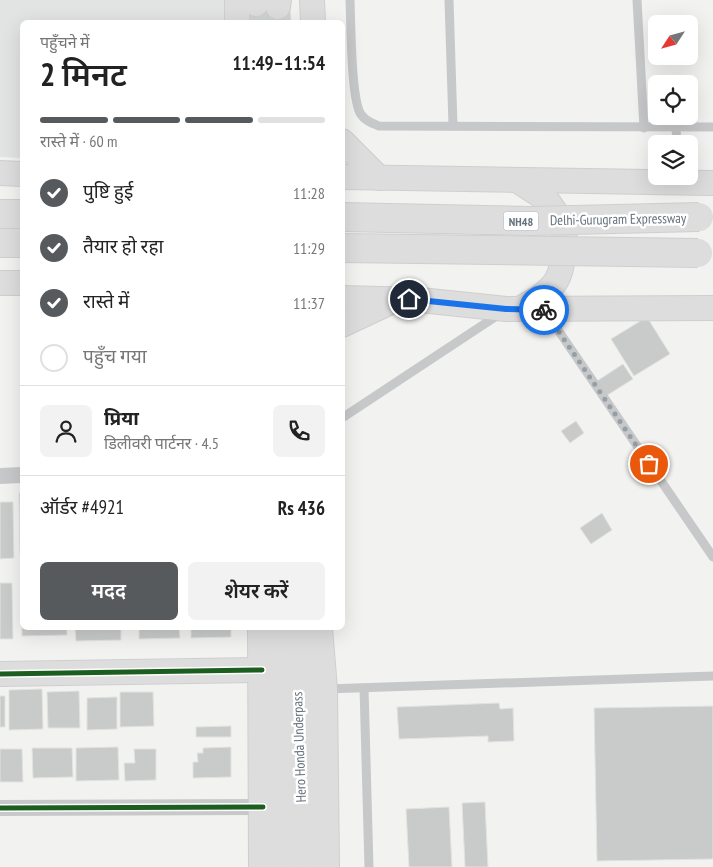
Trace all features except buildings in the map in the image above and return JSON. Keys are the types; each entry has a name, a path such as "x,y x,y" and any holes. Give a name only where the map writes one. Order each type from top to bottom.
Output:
{"highway":[{"path":"0,214 20,214"},
{"name":"Delhi-Gurugram Expressway","path":"345,217 531,221 706,218"},
{"path":"0,243 20,244"},
{"name":"NH48","path":"345,248 713,253"},
{"path":"262,630 263,867"},
{"path":"318,630 323,689 325,867"}],"main road":[{"path":"312,0 313,20"},
{"path":"239,20 261,2"},
{"path":"345,144 379,178"},
{"path":"0,173 20,174"},
{"path":"345,177 518,181 648,179"},
{"path":"512,309 543,296 553,288 562,262 566,226 546,200 518,181"},
{"path":"698,181 713,183"},
{"path":"0,282 20,282"},
{"path":"345,324 397,299"},
{"path":"348,301 420,300 512,309 713,308"},
{"name":"Hero Honda Underpass","path":"276,630 280,867"},
{"name":"Hero Honda Underpass","path":"295,630 303,867"},
{"path":"0,674 262,670"}],"street":[{"path":"0,476 20,475"},
{"path":"0,808 263,807"}],"lane":[{"path":"350,0 355,91 361,114 368,122 379,126 713,127"},
{"path":"449,0 453,125"},
{"path":"637,0 644,128"},
{"path":"676,128 676,135"},
{"path":"345,416 512,309"},
{"path":"543,309 713,557"},
{"path":"323,689 713,676"},
{"path":"364,688 369,867"}],"shaded area":[{"path":"0,0 226,0 226,20 20,20 20,158 0,157"}],"tunnel":[{"path":"256,4 256,20"},
{"path":"278,7 279,20"}],"cycle path":[{"path":"0,674 262,670"},
{"path":"0,808 263,807"}],"way so far":[{"path":"544,310 649,464"}],"route":[{"path":"409,299 506,309 544,310"}]}
